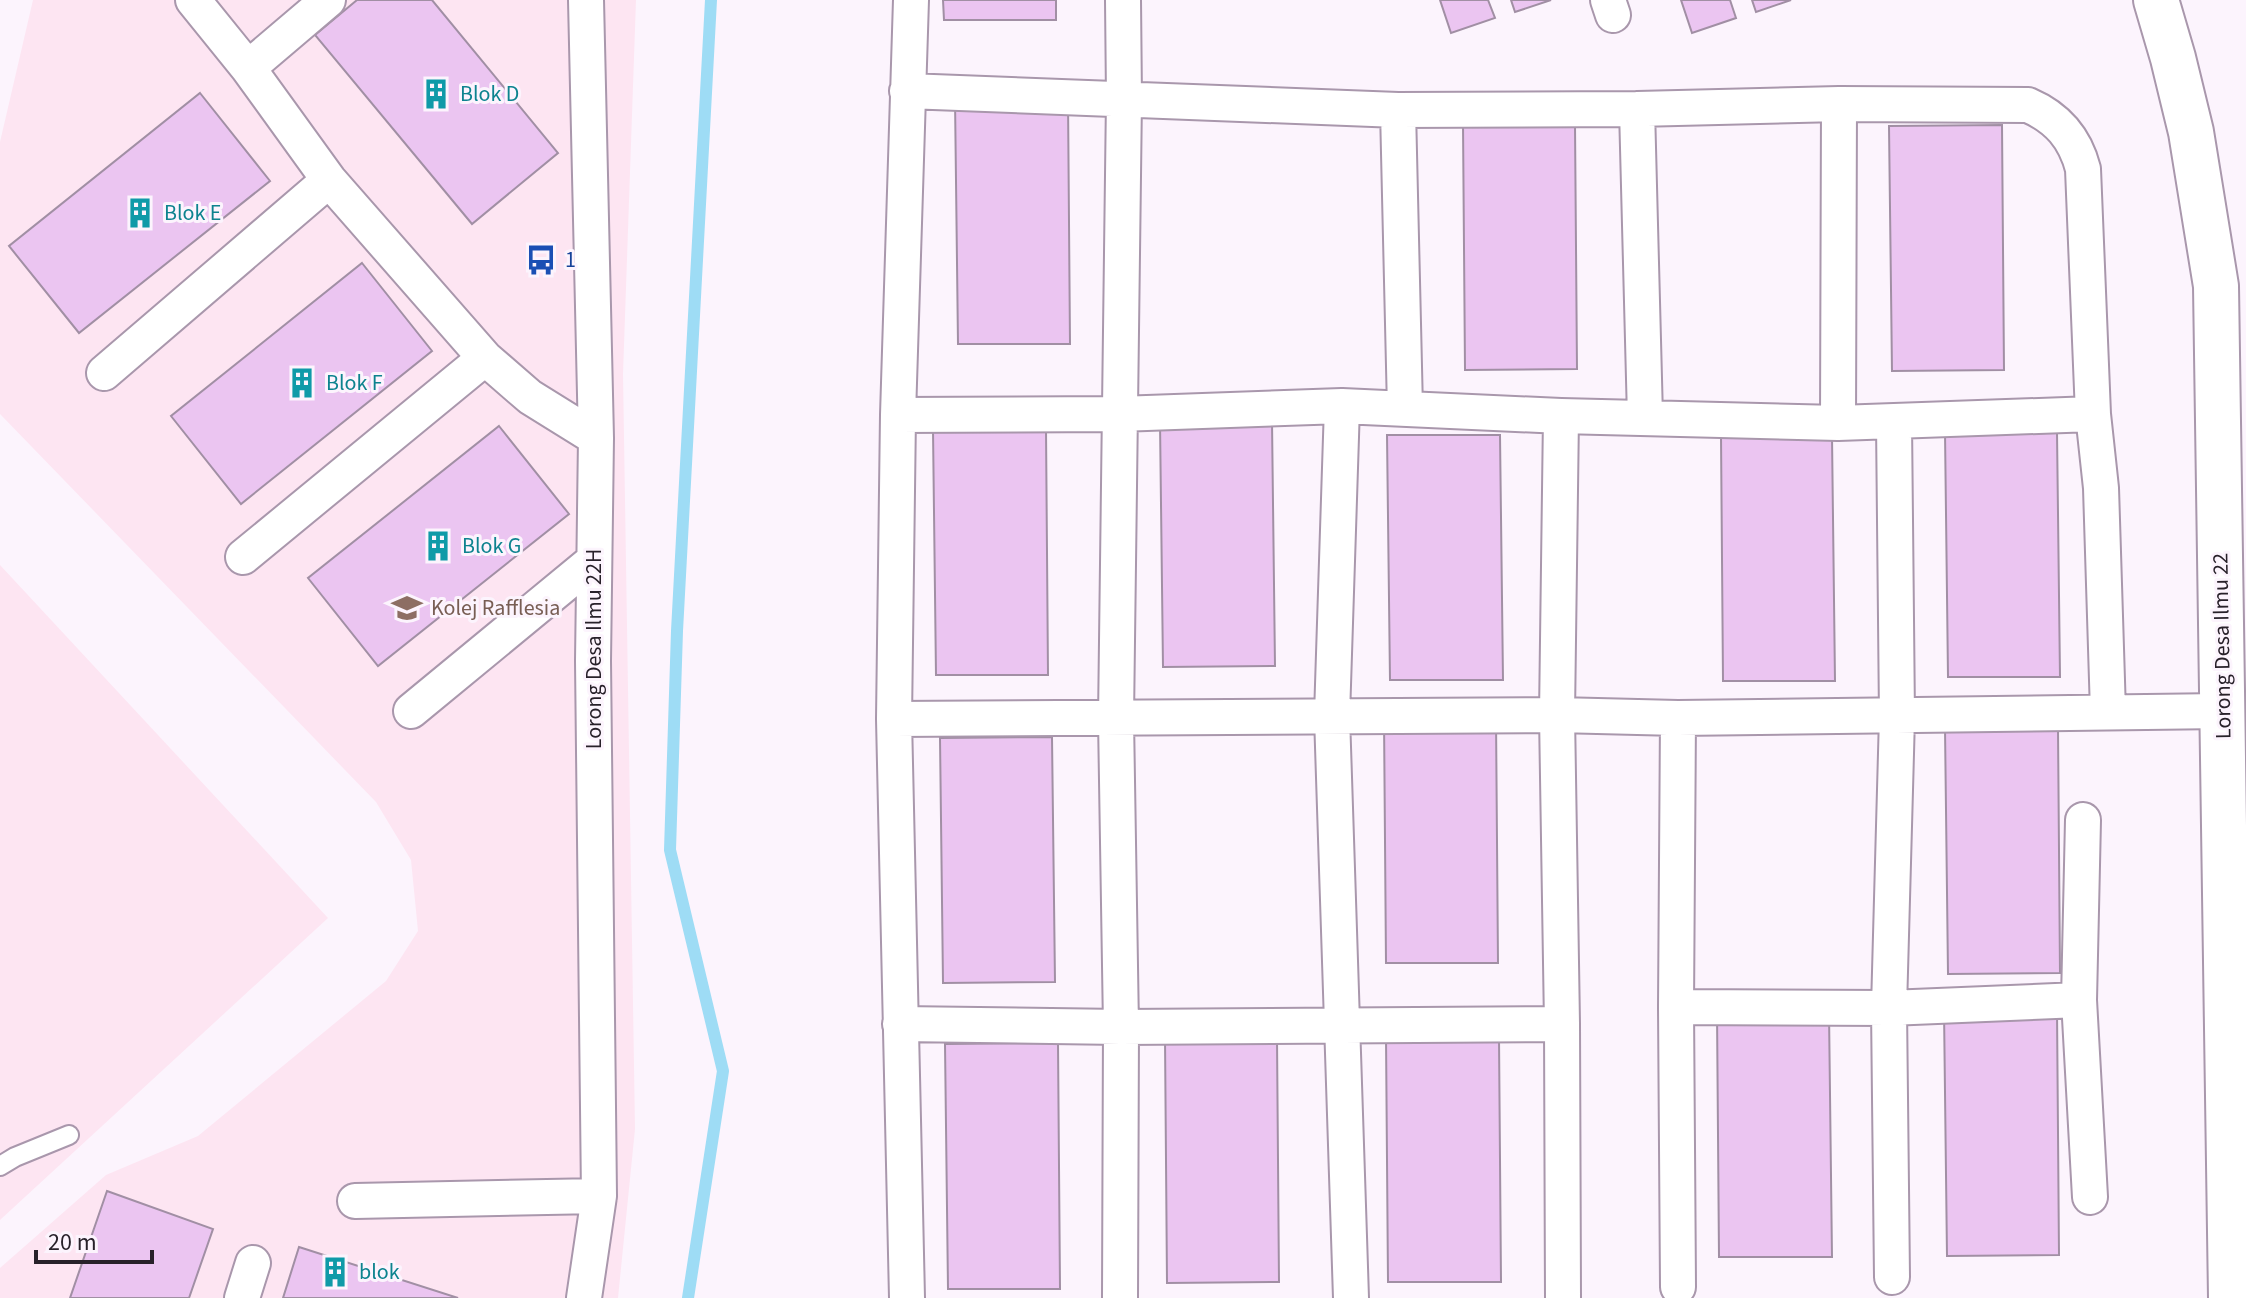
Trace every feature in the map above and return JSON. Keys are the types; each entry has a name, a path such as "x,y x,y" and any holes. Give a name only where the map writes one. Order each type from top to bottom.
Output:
{"street":[{"path":"193,0 248,68 329,180 485,358 530,397 596,438"},
{"path":"248,68 328,0"},
{"name":"Lorong Desa Ilmu 22H","path":"584,1298 599,1196 593,561 596,438 586,0"},
{"path":"907,1298 894,719 898,415 911,0"},
{"path":"1120,1298 1121,1027 1116,719 1123,0"},
{"name":"Lorong Desa Ilmu 22","path":"2156,0 2191,132 2216,286 2231,1298"},
{"path":"907,91 1398,110 1839,104 2028,105 2043,112 2072,138 2083,169 2093,414 2101,488 2108,712"},
{"path":"1838,423 1839,104"},
{"path":"1637,109 1645,417"},
{"path":"1398,110 1405,409"},
{"path":"104,373 329,180"},
{"path":"243,557 485,358"},
{"path":"898,415 1119,414 1342,406 1561,416 1838,423 2093,414"},
{"path":"1342,406 1332,716 1351,1298"},
{"path":"1561,416 1557,715 1563,1298"},
{"path":"1892,1277 1889,1008 1897,717 1894,422"},
{"path":"411,711 593,561"},
{"path":"894,719 1557,715 1897,717 2222,711"},
{"path":"1678,718 1678,1287"},
{"path":"2083,820 2079,1000 2090,1197"},
{"path":"1676,1007 1889,1008 2079,1000"},
{"path":"900,1024 1121,1027 1562,1024"},
{"path":"355,1201 599,1196"},
{"path":"242,1298 253,1263"}],"lane":[{"path":"0,1166 69,1135"}],"shaded area":[{"name":"Kolej Rafflesia","path":"33,0 636,0 623,374 635,1129 618,1298 0,1298 0,1268 106,1175 198,1136 386,981 418,931 411,860 376,802 0,414 0,142"},
{"path":"0,565 328,918 0,1220"}],"building":[{"name":"Blok D","path":"357,0 432,0 558,153 472,224 315,35"},
{"path":"943,0 1056,0 1056,20 944,20"},
{"path":"1440,0 1488,0 1495,18 1451,33"},
{"path":"1511,0 1551,0 1515,12"},
{"path":"1681,0 1730,0 1736,18 1692,33"},
{"path":"1752,0 1791,0 1756,12"},
{"name":"Blok E","path":"200,93 270,181 79,333 9,246"},
{"path":"955,99 1068,99 1070,344 958,344"},
{"path":"1463,124 1575,124 1577,369 1465,370"},
{"path":"2002,125 2004,370 1892,371 1889,126"},
{"name":"Blok F","path":"362,263 432,351 241,504 171,416"},
{"path":"1272,421 1275,666 1163,667 1160,422"},
{"name":"Blok G","path":"499,426 569,514 378,666 308,578"},
{"path":"1046,429 1048,675 936,675 933,430"},
{"path":"1945,432 2057,432 2060,677 1948,677"},
{"path":"1387,435 1500,435 1503,680 1390,680"},
{"path":"1721,436 1832,436 1835,681 1723,681"},
{"path":"1384,718 1496,718 1498,963 1386,963"},
{"path":"1945,728 2058,728 2060,973 1948,974"},
{"path":"1052,737 1055,982 943,983 940,738"},
{"path":"1944,1010 2057,1010 2059,1255 1947,1256"},
{"path":"1717,1012 1829,1012 1832,1257 1719,1257"},
{"path":"1386,1037 1499,1037 1501,1282 1388,1282"},
{"path":"1165,1038 1277,1038 1279,1282 1167,1283"},
{"path":"1058,1043 1060,1289 948,1289 945,1044"},
{"path":"107,1191 213,1229 189,1298 70,1298"},
{"name":"blok","path":"299,1247 458,1298 283,1298"}],"waterway":[{"path":"688,1298 723,1071 670,850 677,631 711,0"}],"place":[{"name":"Blok D","path":"436,94"},
{"name":"Blok E","path":"140,213"},
{"name":"1","path":"541,260"},
{"name":"Blok F","path":"302,383"},
{"name":"Blok G","path":"438,546"},
{"name":"Kolej Rafflesia","path":"407,608"},
{"name":"blok","path":"335,1272"}]}
